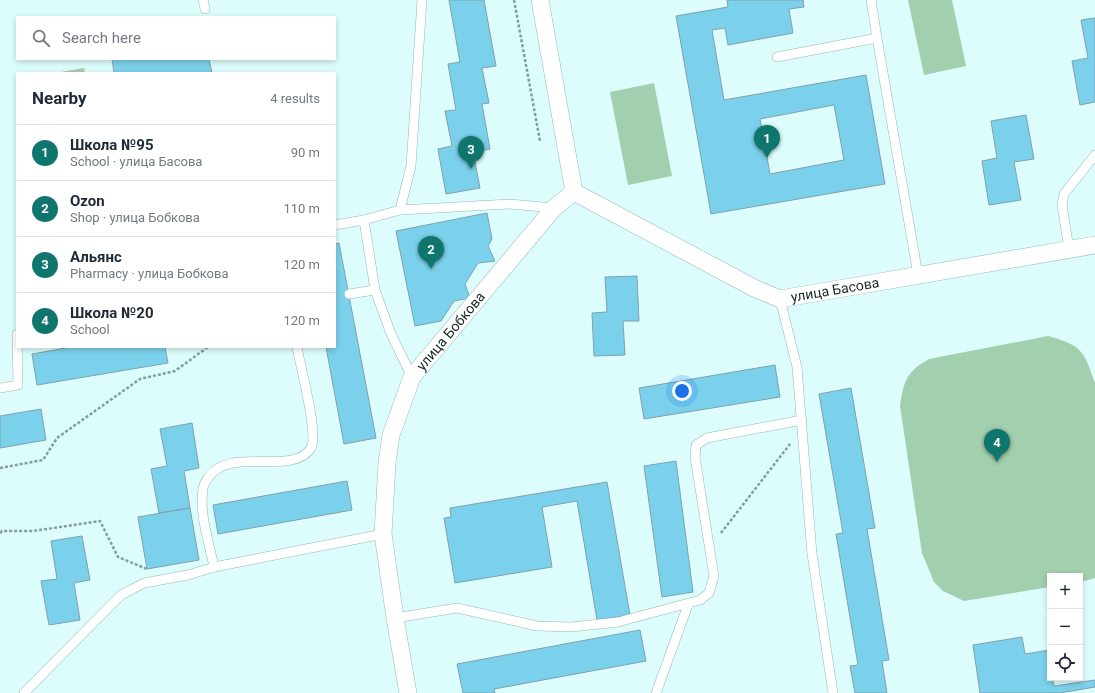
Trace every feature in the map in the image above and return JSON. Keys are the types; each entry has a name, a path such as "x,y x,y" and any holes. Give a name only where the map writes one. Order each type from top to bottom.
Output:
{"street":[{"path":"540,0 574,192"},
{"name":"улица Бобкова","path":"408,693 383,534 387,464 391,435 412,377 554,208 574,192"},
{"name":"улица Басова","path":"574,192 754,288 780,298 1095,245"}],"lane":[{"path":"400,210 411,166 422,0"},
{"path":"871,0 918,275"},
{"path":"777,57 877,38"},
{"path":"1068,249 1062,205 1064,194 1095,155"},
{"path":"336,225 364,220 400,210 510,204 554,208"},
{"path":"364,220 375,290 391,334 412,377"},
{"path":"349,294 375,290"},
{"path":"780,298 797,367 812,554 833,693"},
{"path":"0,388 18,385 17,348"},
{"path":"214,567 202,508 203,487 213,470 233,462 262,463 301,457 311,448 314,433 297,348"},
{"path":"395,618 457,608 537,626 572,627 618,622 688,605 700,600 709,593 714,576 695,457 696,445 707,438 802,424"},
{"path":"24,693 121,594 144,583 169,579 214,567 383,534"},
{"path":"656,693 688,605"}],"path":[{"path":"514,0 540,141"},
{"path":"0,468 44,460 57,438 140,379 175,371 207,348"},
{"path":"710,547 802,424"},
{"path":"0,533 2,531 33,531 100,522 118,557 169,579"}],"green space":[{"path":"908,0 952,0 966,66 924,75"},
{"path":"84,68 85,72 61,72"},
{"path":"654,83 672,176 628,185 610,92"},
{"path":"1048,336 1068,343 1080,351 1084,356 1095,383 1095,578 1083,581 1083,573 1047,573 1047,587 964,601 943,591 934,582 922,553 900,406 907,378 915,368 929,359"}],"building":[{"path":"449,0 484,0 496,66 482,68 489,103 482,104 490,149 473,152 480,188 446,194 438,149 452,146 445,111 456,110 448,64 460,62"},
{"path":"727,0 803,0 804,7 789,9 793,33 728,45 725,28 712,30 724,100 866,75 885,184 711,214 676,16 728,7","holes":["834,105 844,160 770,174 760,119"]},
{"path":"1095,18 1095,102 1080,105 1072,61 1088,58 1081,20"},
{"path":"112,60 209,60 212,72 114,72"},
{"path":"1026,115 1034,159 1014,162 1021,200 989,205 982,161 997,158 991,121"},
{"path":"487,213 492,239 488,246 495,261 478,263 465,284 470,298 454,301 441,321 415,326 396,231"},
{"path":"339,243 376,438 344,444 326,348 336,348 336,244"},
{"path":"637,276 639,321 623,321 625,355 594,356 592,313 607,312 605,277"},
{"path":"65,348 165,348 168,363 37,385 32,354"},
{"path":"775,365 780,397 644,419 639,388"},
{"path":"851,388 875,528 867,529 889,660 882,661 887,693 855,693 850,666 858,665 836,534 843,533 819,394"},
{"path":"41,409 46,440 0,448 0,416"},
{"path":"192,423 199,468 184,471 190,508 159,513 151,469 167,466 160,429"},
{"path":"676,461 693,592 662,597 644,466"},
{"path":"347,481 352,510 218,534 213,505"},
{"path":"607,482 630,615 597,620 577,501 542,507 552,567 455,583 444,518 451,517 450,508"},
{"path":"190,508 199,560 147,569 138,517"},
{"path":"82,536 90,580 74,583 80,620 49,625 41,581 57,579 51,541"},
{"path":"640,630 646,661 494,689 495,693 463,693 457,664"},
{"path":"1022,637 1025,654 1047,650 1047,681 1053,681 1054,686 1095,680 1095,687 1060,693 980,693 973,645"}],"place":[{"name":"Школа №95","path":"767,158"},
{"name":"Альянс","path":"471,169"},
{"name":"Ozon","path":"431,269"},
{"name":"Школа №20","path":"997,462"}]}
